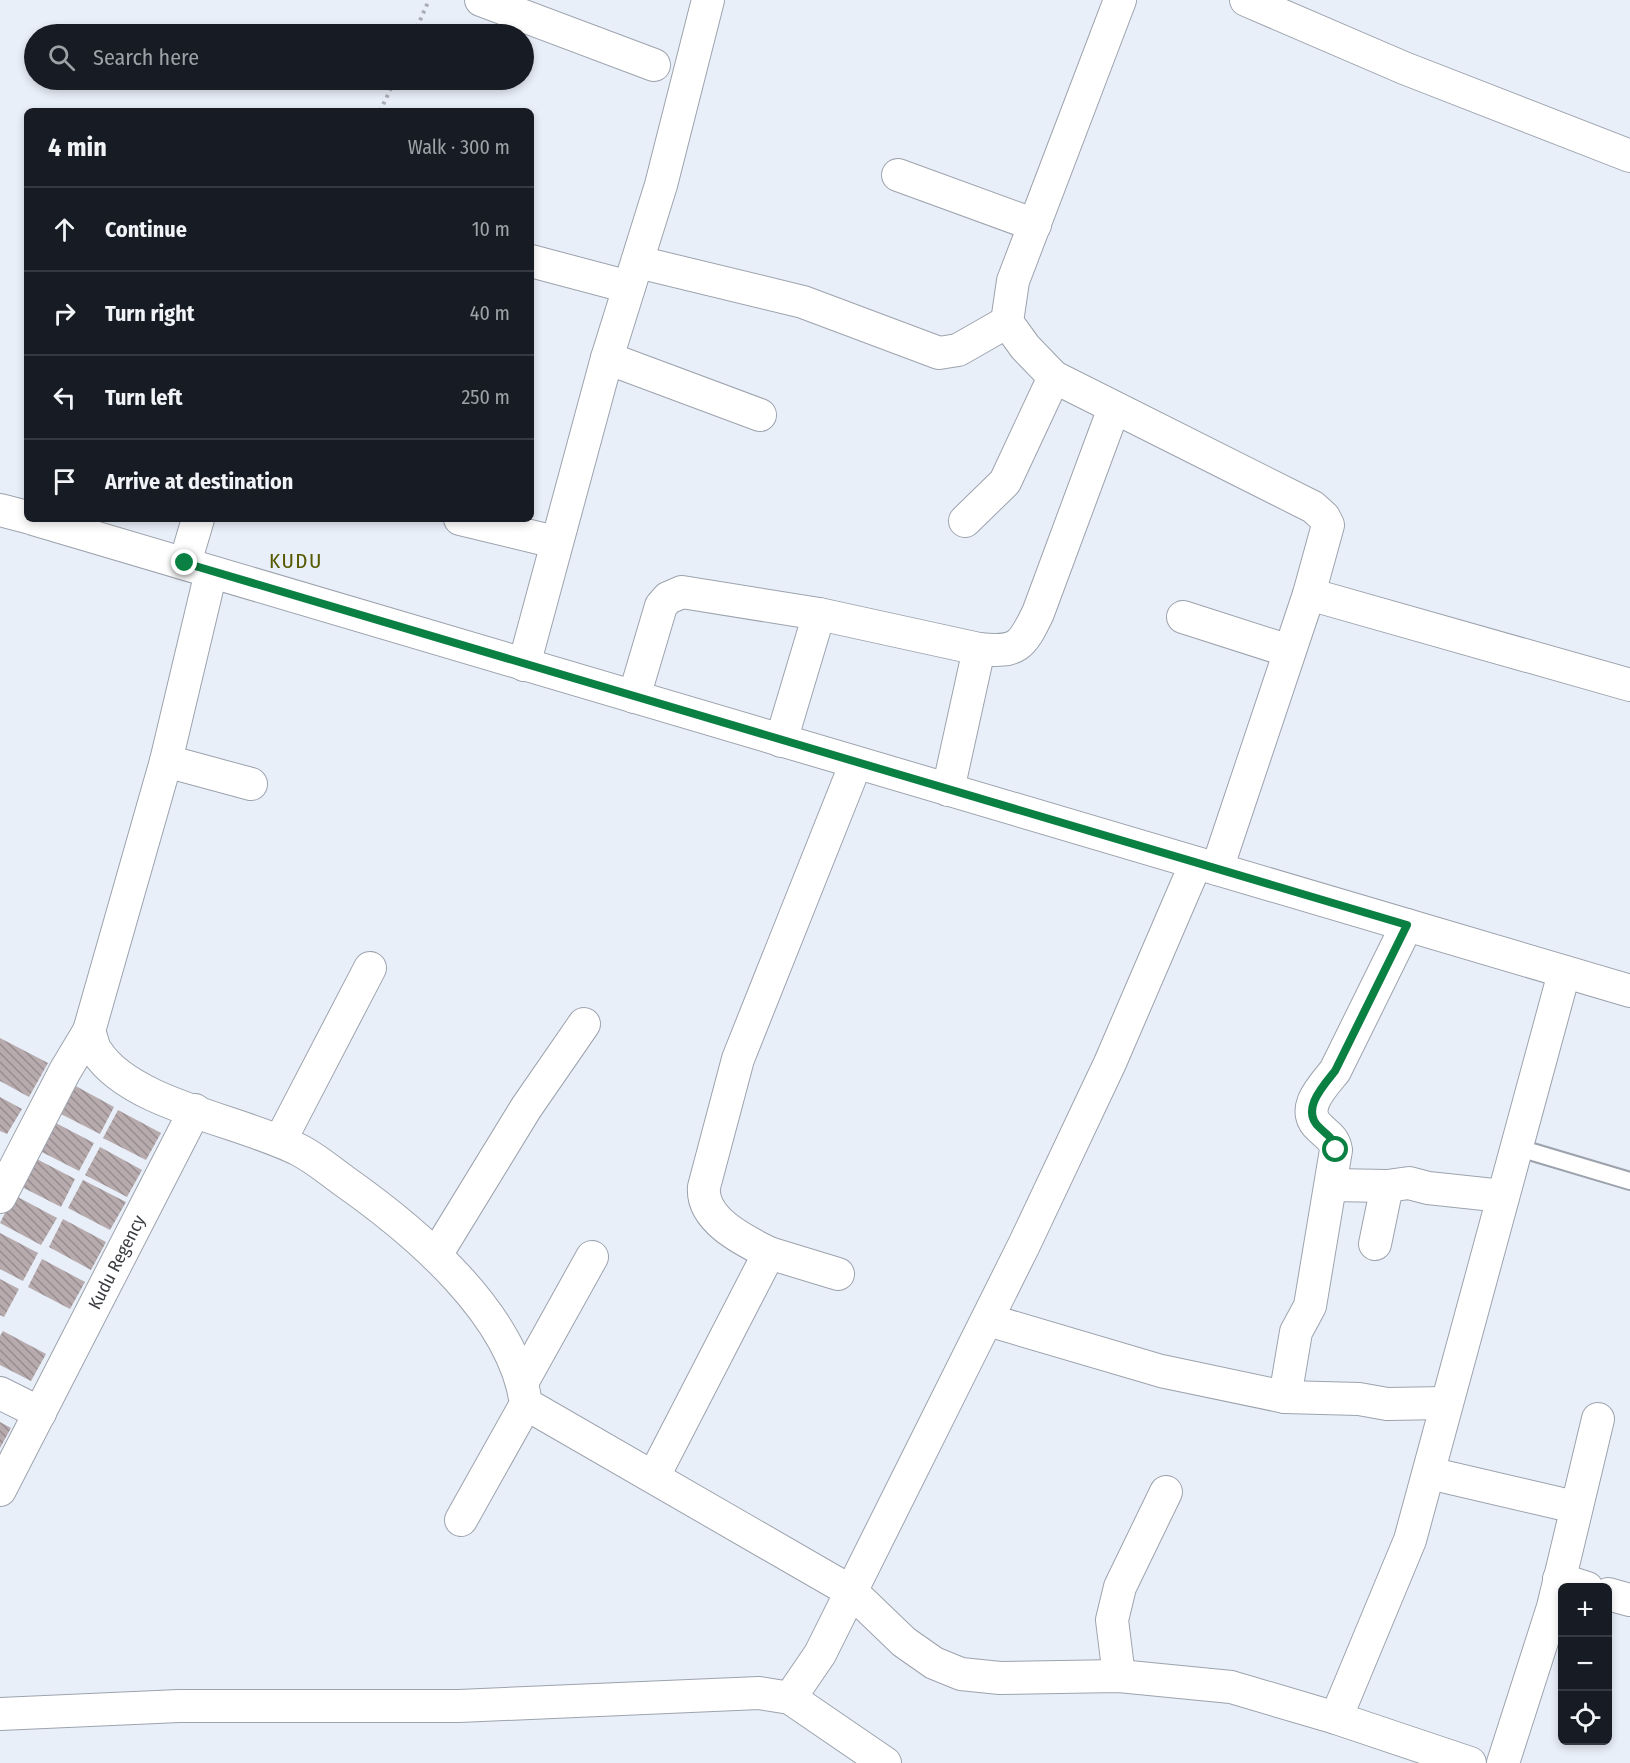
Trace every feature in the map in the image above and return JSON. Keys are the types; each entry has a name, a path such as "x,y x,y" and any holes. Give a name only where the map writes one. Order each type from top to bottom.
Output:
{"street":[{"path":"481,0 654,65"},
{"path":"524,665 555,542 607,358 662,185 708,0"},
{"path":"790,1698 820,1653 852,1592 988,1320 1206,866 1289,651 1327,534 1328,525 1324,517 1313,507 1054,377 1025,347 1007,322 1013,281 1120,0"},
{"path":"1246,0 1404,68 1630,156"},
{"path":"898,175 1035,225"},
{"path":"534,261 803,302 939,353 958,350 1007,322"},
{"path":"607,358 760,415"},
{"path":"965,522 1005,482 1054,377"},
{"path":"634,697 662,606 668,598 682,592 819,614 979,649 1003,652 1014,648 1024,640 1038,613 1114,408"},
{"path":"0,510 24,516"},
{"path":"43,522 1630,991"},
{"path":"0,1197 64,1071 89,1031 166,761 198,568 198,522"},
{"path":"472,522 555,542"},
{"path":"1309,594 1630,685"},
{"path":"781,741 819,614"},
{"path":"1183,617 1289,651"},
{"path":"948,790 979,649"},
{"path":"166,761 251,784"},
{"path":"838,1274 769,1253 750,1244 717,1219 708,1208 704,1187 738,1059 783,941 856,763"},
{"path":"1286,1396 1296,1332 1310,1306 1332,1185 1336,1150 1335,1142 1312,1121 1310,1111 1321,1088 1335,1071 1407,925"},
{"path":"280,1141 370,968"},
{"path":"1336,1718 1410,1540 1429,1473 1445,1403 1503,1196 1519,1148 1564,973"},
{"path":"436,1255 526,1108 584,1024"},
{"path":"89,1031 96,1052 112,1069 139,1089 280,1141 301,1151 385,1210 436,1255 478,1301 525,1393 654,1476 852,1592 904,1642 934,1663 961,1674 1000,1678 1119,1676 1231,1688 1336,1718 1470,1763"},
{"name":"Kudu Regency","path":"0,1490 195,1110"},
{"path":"1332,1185 1387,1186 1409,1183 1428,1188 1503,1196"},
{"path":"1375,1244 1387,1186"},
{"path":"654,1476 769,1253"},
{"path":"461,1520 592,1257"},
{"path":"988,1320 1161,1371 1286,1396 1359,1399 1387,1404 1445,1403"},
{"path":"0,1393 40,1413"},
{"path":"1573,1583 1575,1508 1598,1419"},
{"path":"1429,1473 1575,1508"},
{"path":"1119,1676 1112,1620 1120,1587 1166,1492"},
{"path":"1612,1595 1630,1600"},
{"path":"1503,1763 1558,1622"},
{"path":"0,1714 179,1706 459,1706 759,1693 790,1698 885,1763"}],"lane":[{"path":"1519,1148 1630,1181"}],"path":[{"path":"418,24 429,0"},
{"path":"381,108 390,90"}],"building":[{"path":"0,1038 48,1063 29,1097 0,1081"},
{"path":"72,1084 114,1107 100,1134 57,1112"},
{"path":"0,1097 22,1109 7,1134 0,1131"},
{"path":"118,1110 161,1133 146,1160 103,1138"},
{"path":"52,1121 94,1143 79,1171 36,1149"},
{"path":"100,1147 142,1170 127,1197 85,1175"},
{"path":"33,1157 75,1179 61,1207 18,1185"},
{"path":"83,1180 126,1202 110,1230 68,1208"},
{"path":"14,1195 57,1218 41,1245 0,1223"},
{"path":"63,1219 106,1242 91,1270 49,1247"},
{"path":"0,1233 38,1253 23,1281 0,1269"},
{"path":"42,1259 85,1282 70,1309 28,1287"},
{"path":"0,1279 19,1289 4,1317 0,1315"},
{"path":"3,1331 46,1354 31,1381 0,1365 0,1336"},
{"path":"0,1422 11,1428 0,1448"}],"district":[{"name":"KUDU","path":"296,561"}],"route":[{"path":"185,563 1407,925 1335,1071 1321,1088 1310,1111 1312,1121 1333,1138 1336,1150"}]}
